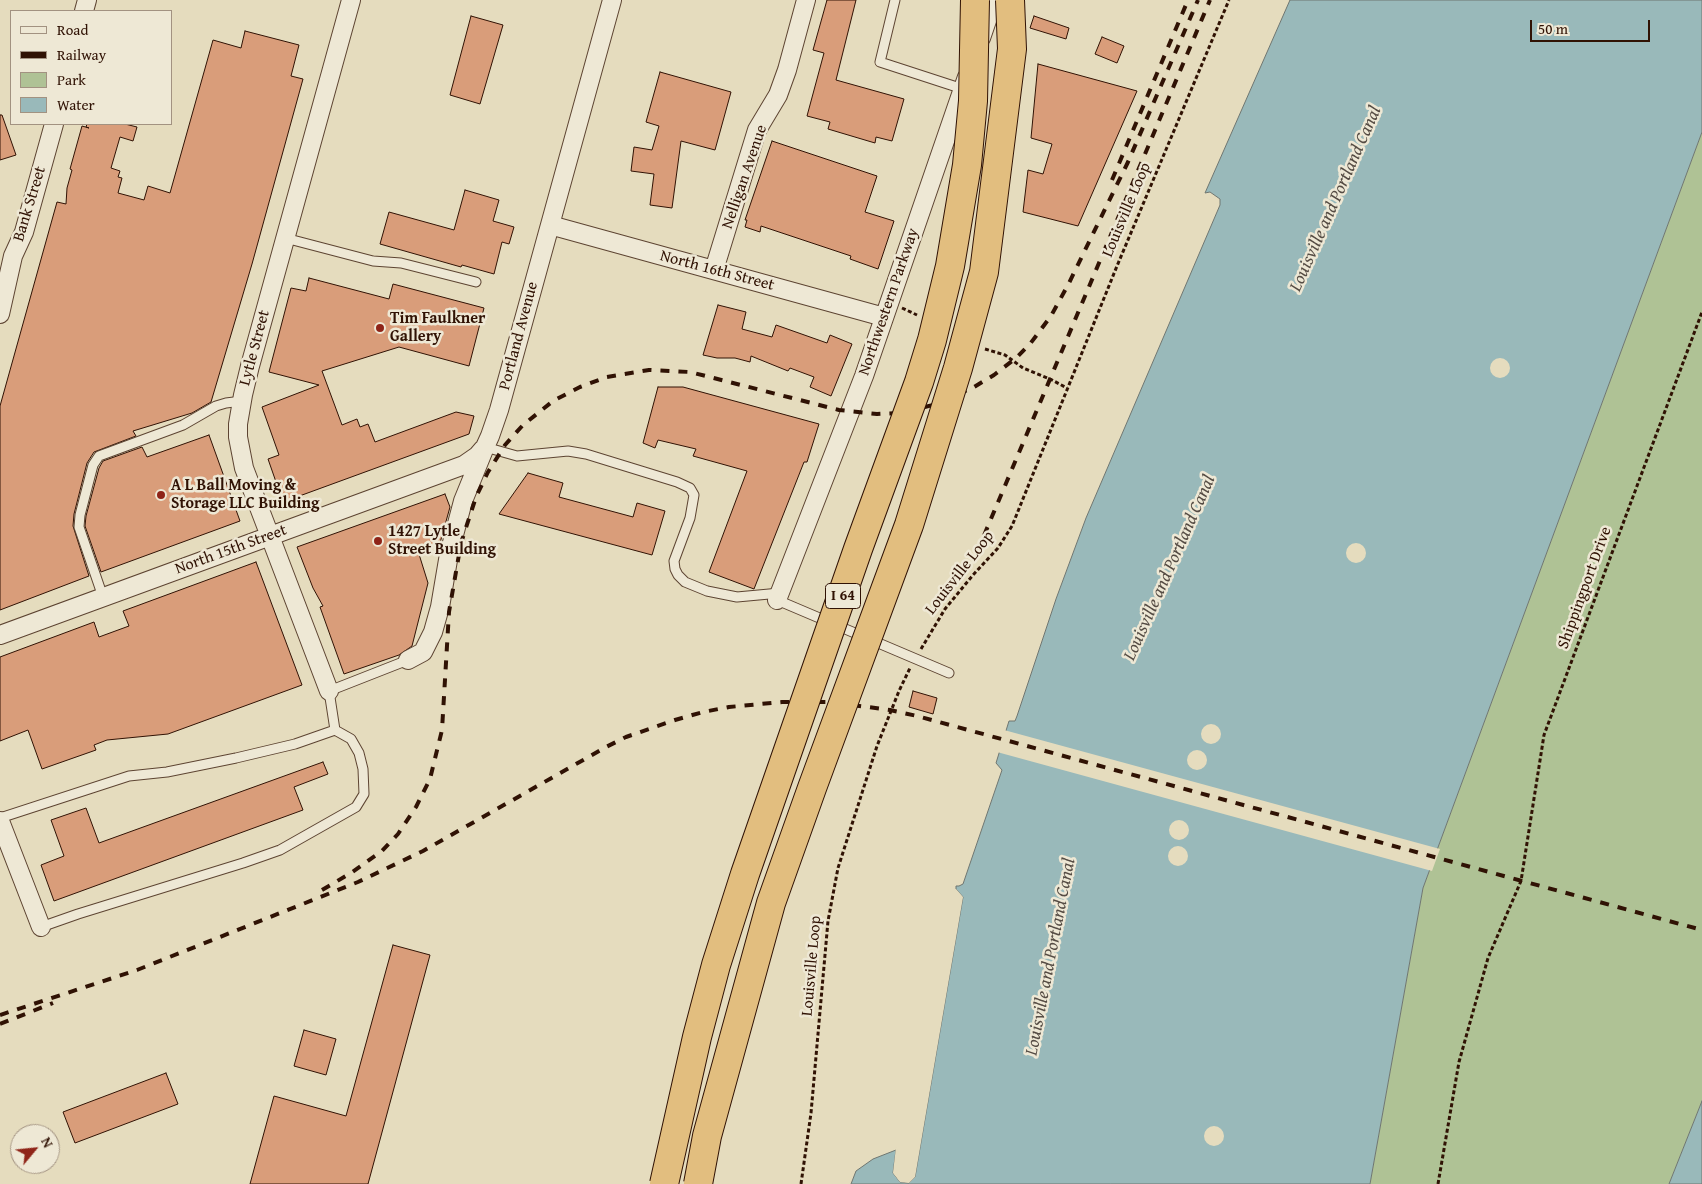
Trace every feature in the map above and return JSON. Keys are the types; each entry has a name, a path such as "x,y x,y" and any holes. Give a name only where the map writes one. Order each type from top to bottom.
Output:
{"highway":[{"name":"I 64","path":"664,1184 697,1037 716,965 742,883 858,549 919,382 932,340 950,266 967,165 974,101 975,0"},
{"name":"I 64","path":"698,1184 707,1136 771,903 908,525 958,368 984,272 1012,49 1010,0"}],"street":[{"name":"Lytle Street","path":"329,691 241,455 238,424 250,366 350,0"},
{"name":"Portland Avenue","path":"408,660 423,652 433,632 440,608 449,554 463,501 499,410 612,0"},
{"name":"Nelligan Avenue","path":"714,270 757,130 778,95 787,70 806,0"},
{"name":"Northwestern Parkway","path":"778,596 864,376 994,0"},
{"name":"Bank Street","path":"0,314 7,258 24,232 54,125"},
{"name":"North 16th Street","path":"550,225 884,317"},
{"name":"North 15th Street","path":"0,635 464,465 477,456 485,447"},
{"path":"0,819 4,841 40,927"}],"lane":[{"path":"895,0 880,62 963,89"},
{"path":"285,238 373,261 401,263 476,282"},
{"path":"103,597 79,527 80,515 93,465 99,456 183,425 216,406 242,401"},
{"path":"485,447 517,456 568,451 586,454 678,482 690,488 694,495 690,518 674,562 678,575 685,582 707,591 737,597 778,596 949,673"},
{"path":"335,730 329,691 408,660"},
{"path":"0,819 129,776 167,772 270,750 296,744 335,730 351,739 359,753 363,769 364,794 356,807 280,850 40,927"}],"path":[{"name":"Louisville Loop","path":"801,1184 811,1112 828,921 838,868 877,746 899,691 915,659 945,609 998,548 1012,526 1117,266 1229,0"},
{"name":"Shippingport Drive","path":"1438,1184 1459,1062 1488,958 1521,882 1544,735 1702,312"}],"green space":[{"path":"1702,132 1702,1101 1669,1184 1370,1184 1423,888"}],"water":[{"name":"Louisville and Portland Canal","path":"1290,0 1702,0 1702,132 1423,888 1370,1184 851,1184 856,1171 873,1159 896,1150 893,1173 900,1182 909,1183 915,1177 963,897 956,889 956,886 963,884 1002,770 996,763 1009,721 1015,721 1017,716 1056,599 1086,518 1220,205 1220,199 1210,192 1205,193"},
{"path":"1702,1101 1702,1184 1669,1184"}],"pier":[{"path":"1500,358 1507,361 1510,368 1507,375 1500,378 1493,375 1490,368 1493,361"},
{"path":"1356,543 1363,546 1366,553 1363,560 1356,563 1349,560 1346,553 1349,546"},
{"path":"1211,724 1218,727 1221,734 1218,741 1211,744 1204,741 1201,734 1204,727"},
{"path":"1004,730 1440,849 1432,871 997,752"},
{"path":"1197,750 1204,753 1207,760 1204,767 1197,770 1190,767 1187,760 1190,753"},
{"path":"1179,820 1186,823 1189,830 1186,837 1179,840 1172,837 1169,830 1172,823"},
{"path":"1178,846 1185,849 1188,856 1185,863 1178,866 1171,863 1168,856 1171,849"},
{"path":"954,889 963,897 915,1177 909,1183 900,1182 893,1173 896,1147 898,1150 895,1172 901,1180 908,1180 913,1176 960,897"},
{"path":"1214,1126 1221,1129 1224,1136 1221,1143 1214,1146 1207,1143 1204,1136 1207,1129"}],"building":[{"path":"827,0 856,0 836,80 904,99 892,141 876,137 875,143 828,129 830,122 807,116 824,53 813,50"},
{"path":"471,16 503,25 480,104 450,95"},
{"path":"1034,16 1069,28 1066,39 1030,28"},
{"path":"245,31 299,45 291,76 303,79 252,264 211,402 192,413 133,431 136,436 94,452 87,463 74,514 73,526 89,576 0,610 0,406 57,202 66,204 67,188 72,170 70,169 82,126 89,128 86,127 87,125 129,125 137,127 133,141 120,137 111,168 120,171 118,177 122,178 118,193 144,200 148,186 170,193 213,40 241,48"},
{"path":"1102,37 1124,46 1117,63 1095,54"},
{"path":"1038,64 1137,91 1078,226 1023,212 1028,170 1043,174 1052,144 1031,138"},
{"path":"660,72 731,92 715,150 681,141 672,208 650,205 654,174 631,171 634,147 652,150 659,126 646,122"},
{"path":"0,115 2,115 16,155 0,160"},
{"path":"772,141 877,176 865,212 894,221 878,269 850,259 851,256 761,226 760,232 745,227 747,220 745,220"},
{"path":"465,190 499,200 493,221 514,227 509,244 502,242 494,274 462,265 461,267 380,244 389,212 454,230"},
{"path":"309,278 389,299 393,284 484,308 469,366 399,347 322,371 342,425 357,419 360,427 368,424 375,442 456,412 474,416 469,434 283,502 268,459 279,455 262,407 319,385 269,372 291,288 306,291"},
{"path":"718,305 746,312 742,329 772,337 776,325 827,343 830,335 852,344 831,396 810,387 814,377 790,368 788,371 751,356 750,362 735,358 717,358 703,355"},
{"path":"658,387 683,387 819,424 807,462 804,462 754,589 709,572 747,471 693,456 696,449 658,440 655,448 643,443"},
{"name":"A L Ball Moving & Storage LLC Building","path":"209,435 240,521 101,572 85,526 99,468 103,461 142,447 147,457"},
{"path":"528,473 563,483 559,497 633,517 637,503 665,511 652,555 499,514"},
{"path":"445,494 450,507 440,543 418,551 428,583 412,646 399,655 344,674 320,607 323,606 313,588 297,547"},
{"path":"256,562 302,685 168,734 107,740 94,745 96,750 42,769 28,730 0,741 0,657 94,622 99,637 129,626 123,611"},
{"path":"913,691 937,698 933,714 909,707"},
{"path":"323,762 328,774 294,787 303,810 54,901 41,865 64,856 51,820 86,808 99,843"},
{"path":"393,945 430,955 368,1184 250,1184 274,1096 346,1116"},
{"path":"304,1030 336,1039 326,1075 294,1066"},
{"path":"166,1073 178,1104 75,1143 63,1112"}],"railway":[{"path":"1112,180 1188,0"},
{"path":"322,890 351,873 382,851 398,834 416,807 430,779 442,730 449,612 461,543 476,497 488,472 505,445 523,425 553,401 580,387 607,377 649,370 690,372 839,410 877,414 900,413 937,404 974,387 994,375 1030,344 1051,316 1069,283 1128,162 1198,0"},
{"path":"977,552 1210,0"},
{"path":"0,1015 137,970 358,882 423,851 626,737 703,712 729,707 782,702 830,702 890,710 917,716 1702,930"},
{"path":"0,1024 53,1003"}],"place":[{"name":"Tim Faulkner Gallery","path":"380,328"},
{"name":"A L Ball Moving & Storage LLC Building","path":"161,495"},
{"name":"1427 Lytle Street Building","path":"378,541"}]}
